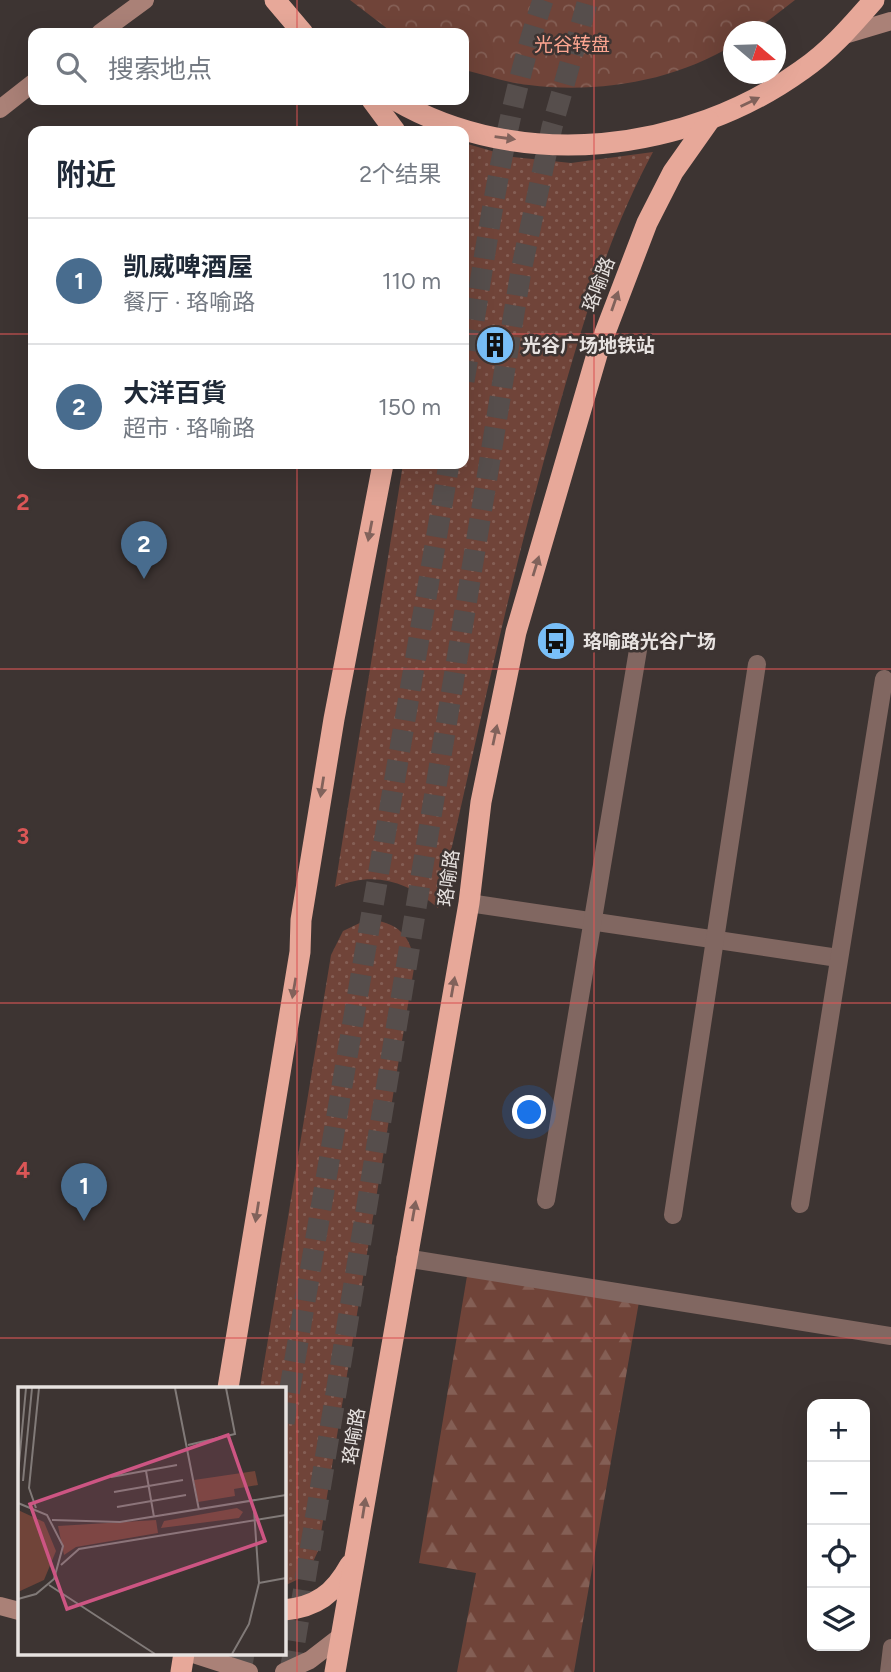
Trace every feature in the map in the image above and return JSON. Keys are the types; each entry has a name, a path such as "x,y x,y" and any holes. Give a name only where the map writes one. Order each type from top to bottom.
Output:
{"highway":[{"path":"275,0 299,28"},
{"path":"469,129 485,135 560,146 636,141 709,121 758,99 792,77 844,35 874,0"},
{"path":"376,105 391,126"},
{"path":"404,105 459,126"},
{"name":"珞喻路","path":"335,1672 468,903 481,802 516,632 598,351 647,223 673,172 709,121"},
{"path":"228,1387 300,952 300,920 334,719 382,469"},
{"path":"285,1610 317,1603 331,1593 356,1556"},
{"path":"181,1672 184,1654"}],"street":[{"path":"107,28 145,0"},
{"path":"844,35 891,21"},
{"path":"0,109 28,87"},
{"path":"546,1200 639,643"},
{"path":"673,1215 757,664"},
{"path":"800,1205 884,679"},
{"path":"468,903 838,958"},
{"path":"405,1258 891,1336"},
{"path":"0,1606 18,1611"},
{"path":"284,1672 310,1660 341,1636"},
{"path":"193,1654 249,1672"}],"lane":[{"path":"888,1672 891,1647"}],"green space":[{"name":"光谷转盘","path":"350,0 795,0 768,21 723,21 723,50 710,57 661,76 608,86 581,88 521,84 469,71 469,28 386,28"},
{"path":"469,144 513,157 571,163 653,152 610,247 557,414 509,598 438,908 414,891 390,881 363,880 335,887 402,469 469,469"},
{"path":"366,920 395,927 402,932 411,947 414,968 318,1551 307,1575 285,1586 285,1387 260,1387 331,955 343,931"},
{"path":"468,1270 640,1296 574,1672 457,1672 476,1573 419,1563"}],"tunnel":[{"path":"469,351 505,141 528,46 543,0"},
{"path":"290,1672 521,271 552,127 588,0"},
{"path":"285,1417 448,469"},
{"path":"241,1672 244,1654"}],"place":[{"name":"光谷广场地铁站","path":"495,345"},
{"name":"大洋百貨","path":"144,579"},
{"name":"珞喻路光谷广场","path":"556,641"},
{"name":"凯威啤酒屋","path":"84,1221"}]}
